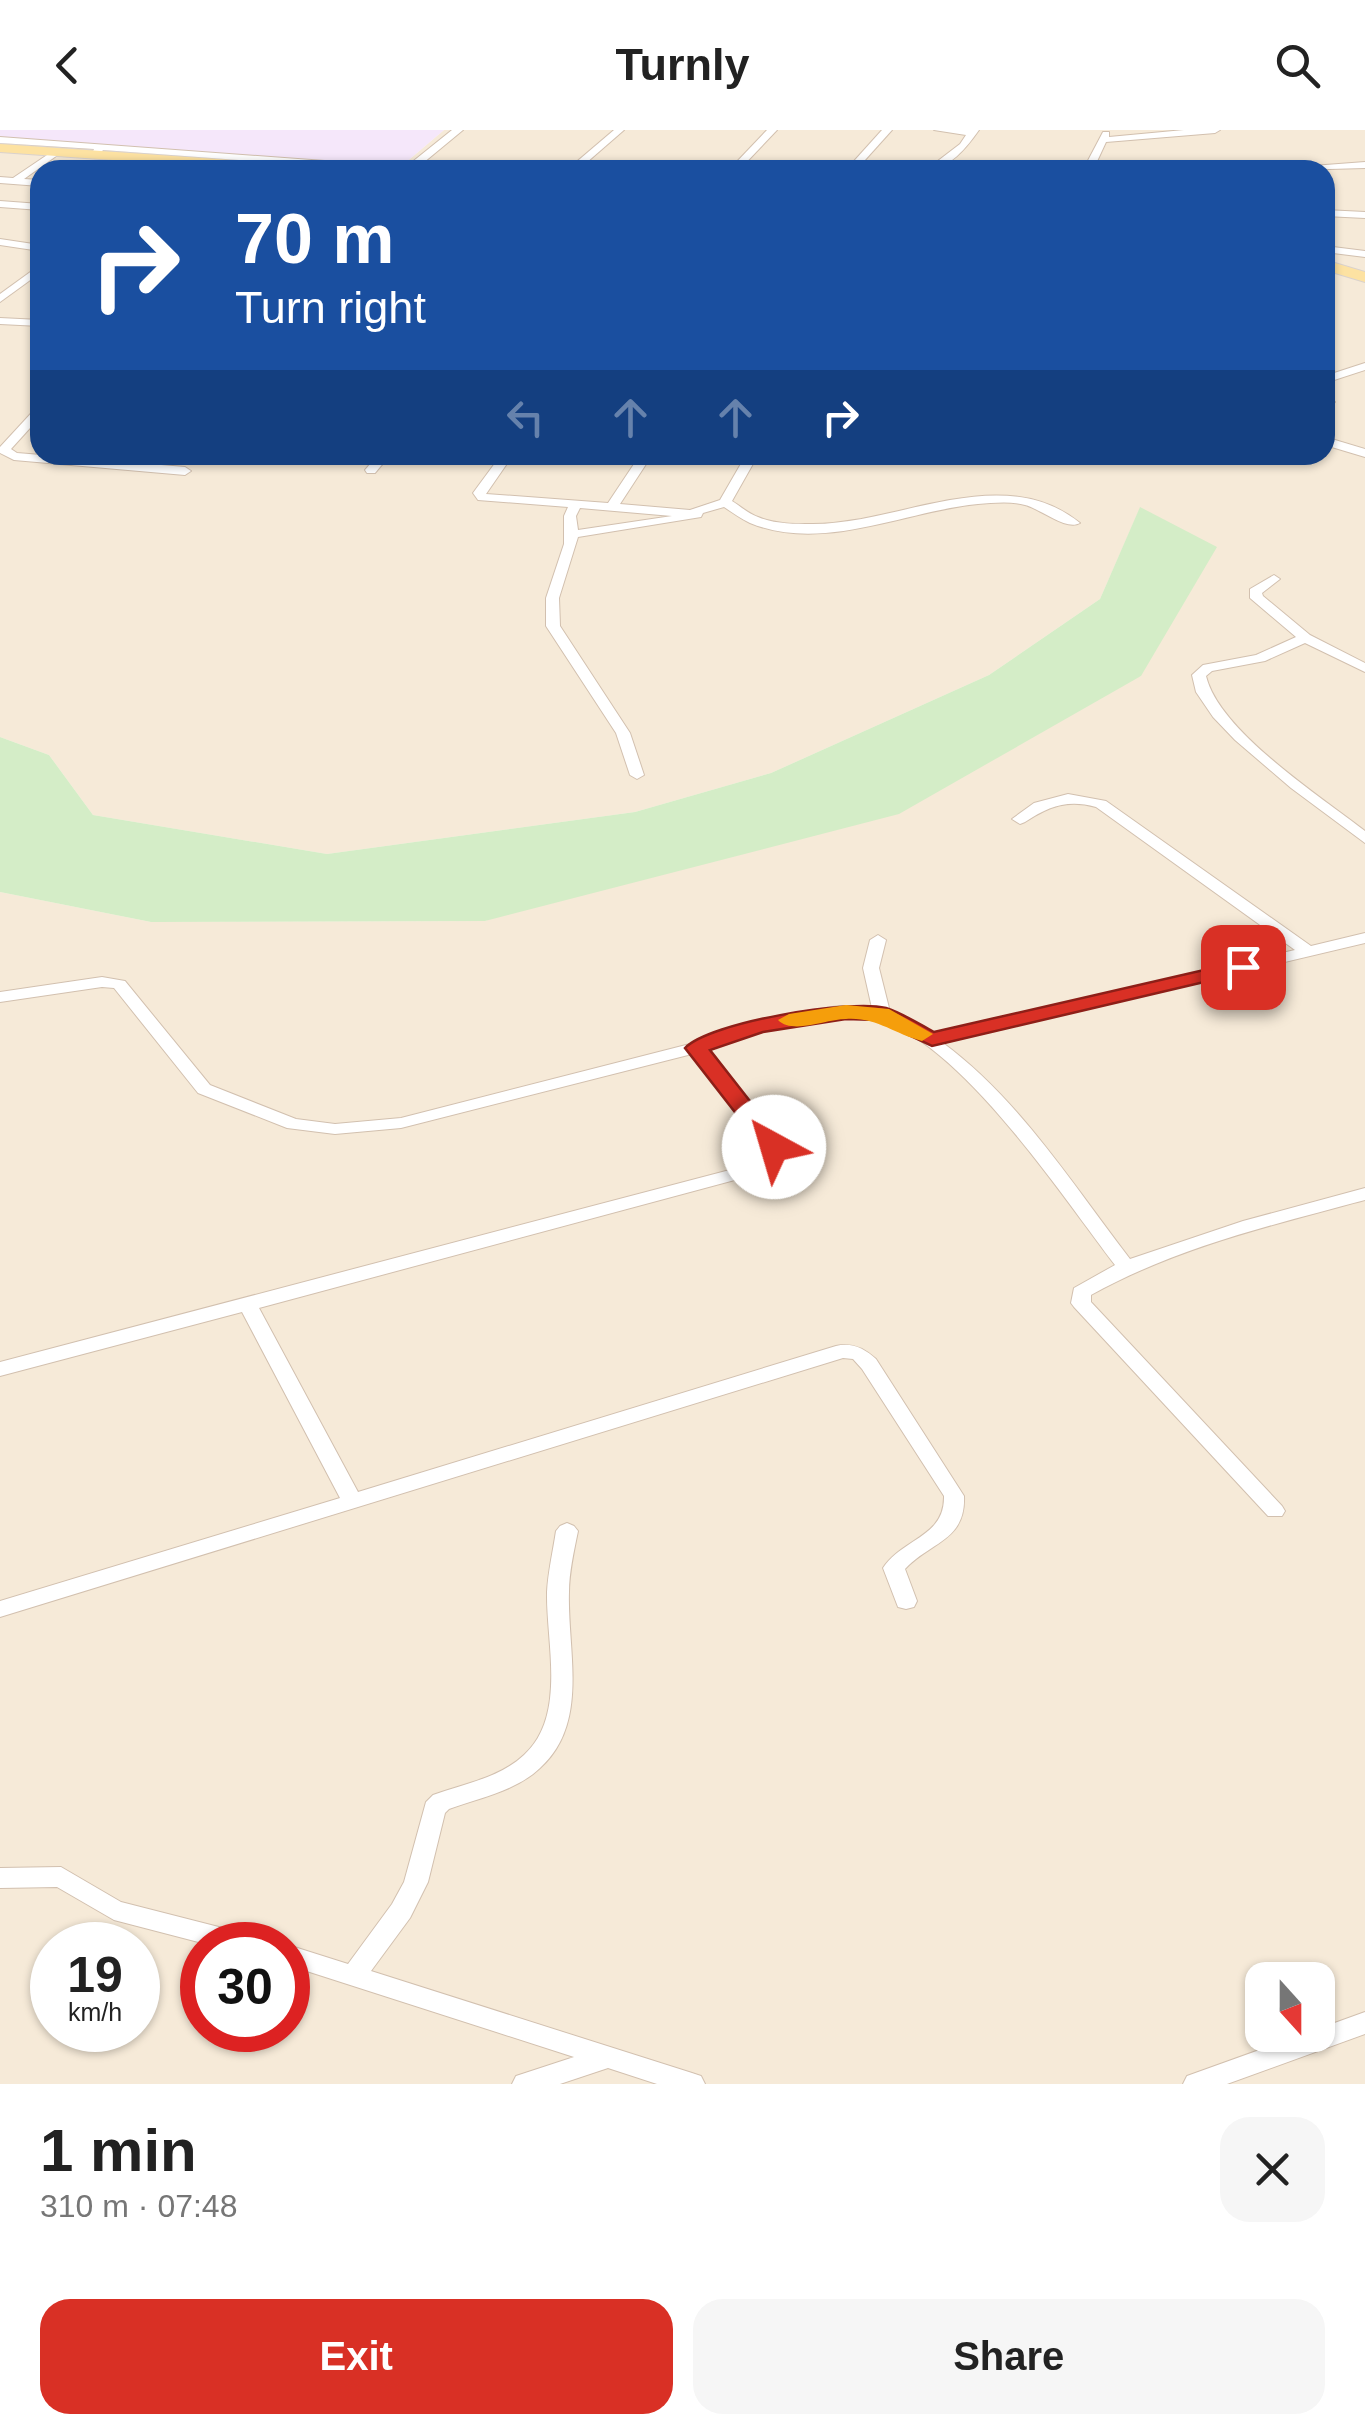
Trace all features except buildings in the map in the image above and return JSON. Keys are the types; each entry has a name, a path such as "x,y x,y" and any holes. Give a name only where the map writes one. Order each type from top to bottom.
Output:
{"main road":[{"path":"0,148 99,151 139,160"},
{"path":"1335,271 1365,276"}],"street":[{"path":"423,160 458,130"},
{"path":"584,160 619,130"},
{"path":"744,160 772,130"},
{"path":"860,160 888,130"},
{"path":"939,130 973,132"},
{"path":"1092,160 1109,130"},
{"path":"1101,140 1215,130"},
{"path":"944,160 963,146 973,132"},
{"path":"0,140 247,160"},
{"path":"45,160 56,152"},
{"path":"1335,167 1365,165"},
{"path":"15,181 30,170"},
{"path":"0,180 30,183"},
{"path":"0,204 30,206"},
{"path":"1335,214 1365,215"},
{"path":"0,242 30,246"},
{"path":"1335,250 1365,254"},
{"path":"0,299 30,276"},
{"path":"0,321 30,322"},
{"path":"1335,376 1365,366"},
{"path":"30,421 4,450 14,456 30,457"},
{"path":"1335,444 1365,453"},
{"path":"117,465 185,471"},
{"path":"371,470 375,465"},
{"path":"500,465 479,493 482,497 697,514"},
{"path":"612,507 639,465"},
{"path":"575,534 697,514 725,502 746,465"},
{"path":"725,502 749,520 809,526 1008,498 1074,522"},
{"path":"575,506 570,516 575,534 547,608 553,626 623,733 638,776"},
{"path":"1274,579 1254,592 1257,598 1305,638 1365,668"},
{"path":"1305,638 1260,658 1208,668 1198,682 1203,699 1232,732 1365,838"},
{"path":"1020,820 1046,800 1078,796 1101,804 1308,951"},
{"path":"932,1040 1365,938"},
{"path":"878,940 870,968 882,1014"},
{"path":"0,998 102,982 118,984 204,1089 293,1124 336,1129 401,1123 696,1048 759,1026 807,1017 882,1014 932,1040 978,1084 1126,1267"},
{"path":"0,1370 249,1307 500,1233 751,1170 773,1159 774,1147 696,1048"},
{"path":"1275,1511 1081,1303 1082,1292 1126,1267 1250,1225 1365,1194"},
{"path":"249,1307 353,1503"},
{"path":"0,1609 843,1350 859,1354 869,1364 954,1496 957,1512 950,1526 916,1546 894,1568 906,1601"},
{"path":"355,1973 401,1911 416,1882 434,1809 441,1802 508,1778 532,1762 554,1732 564,1686 558,1594 568,1531"},
{"path":"0,1878 60,1877 114,1910 180,1927"},
{"path":"310,1961 692,2084"},
{"path":"1196,2084 1365,2023"},
{"path":"525,2084 607,2058"}],"shaded area":[{"path":"0,130 444,130 409,160 255,160 0,142"},
{"path":"444,130 1365,130 1365,273 1335,263 1335,160 409,160"},
{"path":"0,150 146,160 30,160 30,465 1335,465 1335,273 1365,282 1365,2084 0,2084 0,892 151,922 485,921 1141,676 1140,508 1100,599 989,675 771,773 635,812 327,854 93,815 49,755 0,737"}],"green space":[{"path":"1140,507 1217,547 1141,676 899,814 485,921 151,922 0,892 0,737 49,755 93,815 327,854 635,812 771,773 989,675 1100,599"}],"slow traffic":[{"path":"789,1020 846,1012 882,1014 922,1034"}],"route":[{"path":"774,1147 696,1048 759,1026 846,1012 882,1014 932,1040 1243,967"}]}
